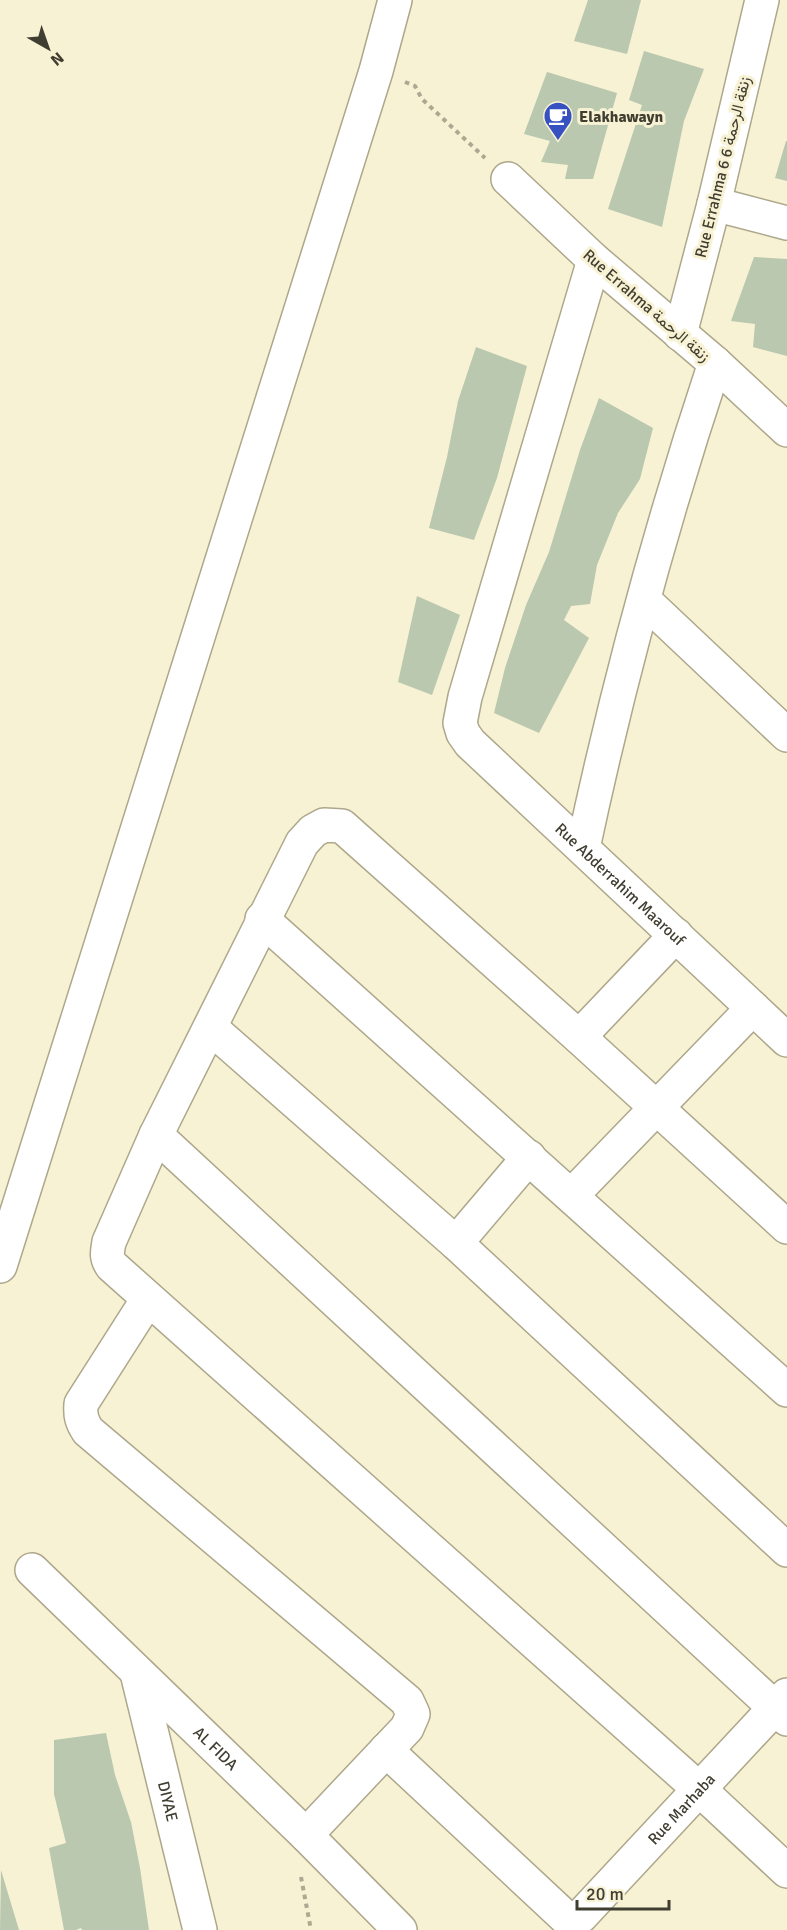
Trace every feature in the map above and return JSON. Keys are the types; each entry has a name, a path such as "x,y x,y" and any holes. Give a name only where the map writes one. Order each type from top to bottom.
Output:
{"street":[{"path":"0,1266 369,94 395,0"},
{"name":"Rue Errahma 6 6 زنقة الرحمة","path":"680,334 714,204 762,0"},
{"name":"Rue Errahma زنقة الرحمة","path":"508,179 594,260 715,363 787,430"},
{"path":"714,204 787,223"},
{"name":"Rue Abderrahim Maarouf","path":"594,260 465,697 460,723 470,743 787,1040"},
{"path":"583,848 604,747 644,600 683,463 715,363"},
{"path":"644,600 787,735"},
{"path":"787,1227 579,1036 342,826 324,825 313,831 303,843 262,920 211,1028 156,1135 106,1253 112,1266 148,1299 699,1789 787,1871"},
{"path":"262,920 572,1195 787,1390"},
{"path":"579,1036 676,935"},
{"path":"572,1195 753,1008"},
{"path":"211,1028 456,1243 787,1550"},
{"path":"156,1135 783,1707"},
{"path":"456,1243 529,1157"},
{"path":"148,1299 81,1404 82,1422 88,1431 407,1701 413,1714 407,1728 306,1835"},
{"name":"AL FIDA","path":"32,1570 306,1835 400,1930"},
{"name":"DIYAE","path":"137,1673 200,1930"},
{"name":"Rue Marhaba","path":"386,1750 566,1918 573,1921 581,1916 699,1789 783,1707"}],"path":[{"path":"415,86 422,99 458,135 508,179"}],"building":[{"path":"588,0 641,0 627,54 574,41"},
{"path":"644,51 704,69 684,121 662,227 608,209 642,105 629,100"},
{"path":"547,72 617,93 593,179 565,179 568,165 541,162 550,141 524,134"},
{"path":"787,141 787,181 775,178"},
{"path":"754,257 787,259 787,356 753,347 755,324 731,321"},
{"path":"476,347 527,366 497,478 474,540 429,528 458,401"},
{"path":"599,398 653,428 640,479 618,513 597,565 590,604 571,606 564,620 589,638 539,733 494,713 505,668 526,605 549,552 580,450"},
{"path":"417,596 460,615 432,695 398,682"},
{"path":"106,1733 115,1775 131,1822 149,1930 82,1930 81,1928 64,1930 49,1848 66,1843 54,1794 54,1740"},
{"path":"1,1870 19,1930 0,1930"}],"place":[{"name":"Elakhawayn","path":"558,142"}]}
